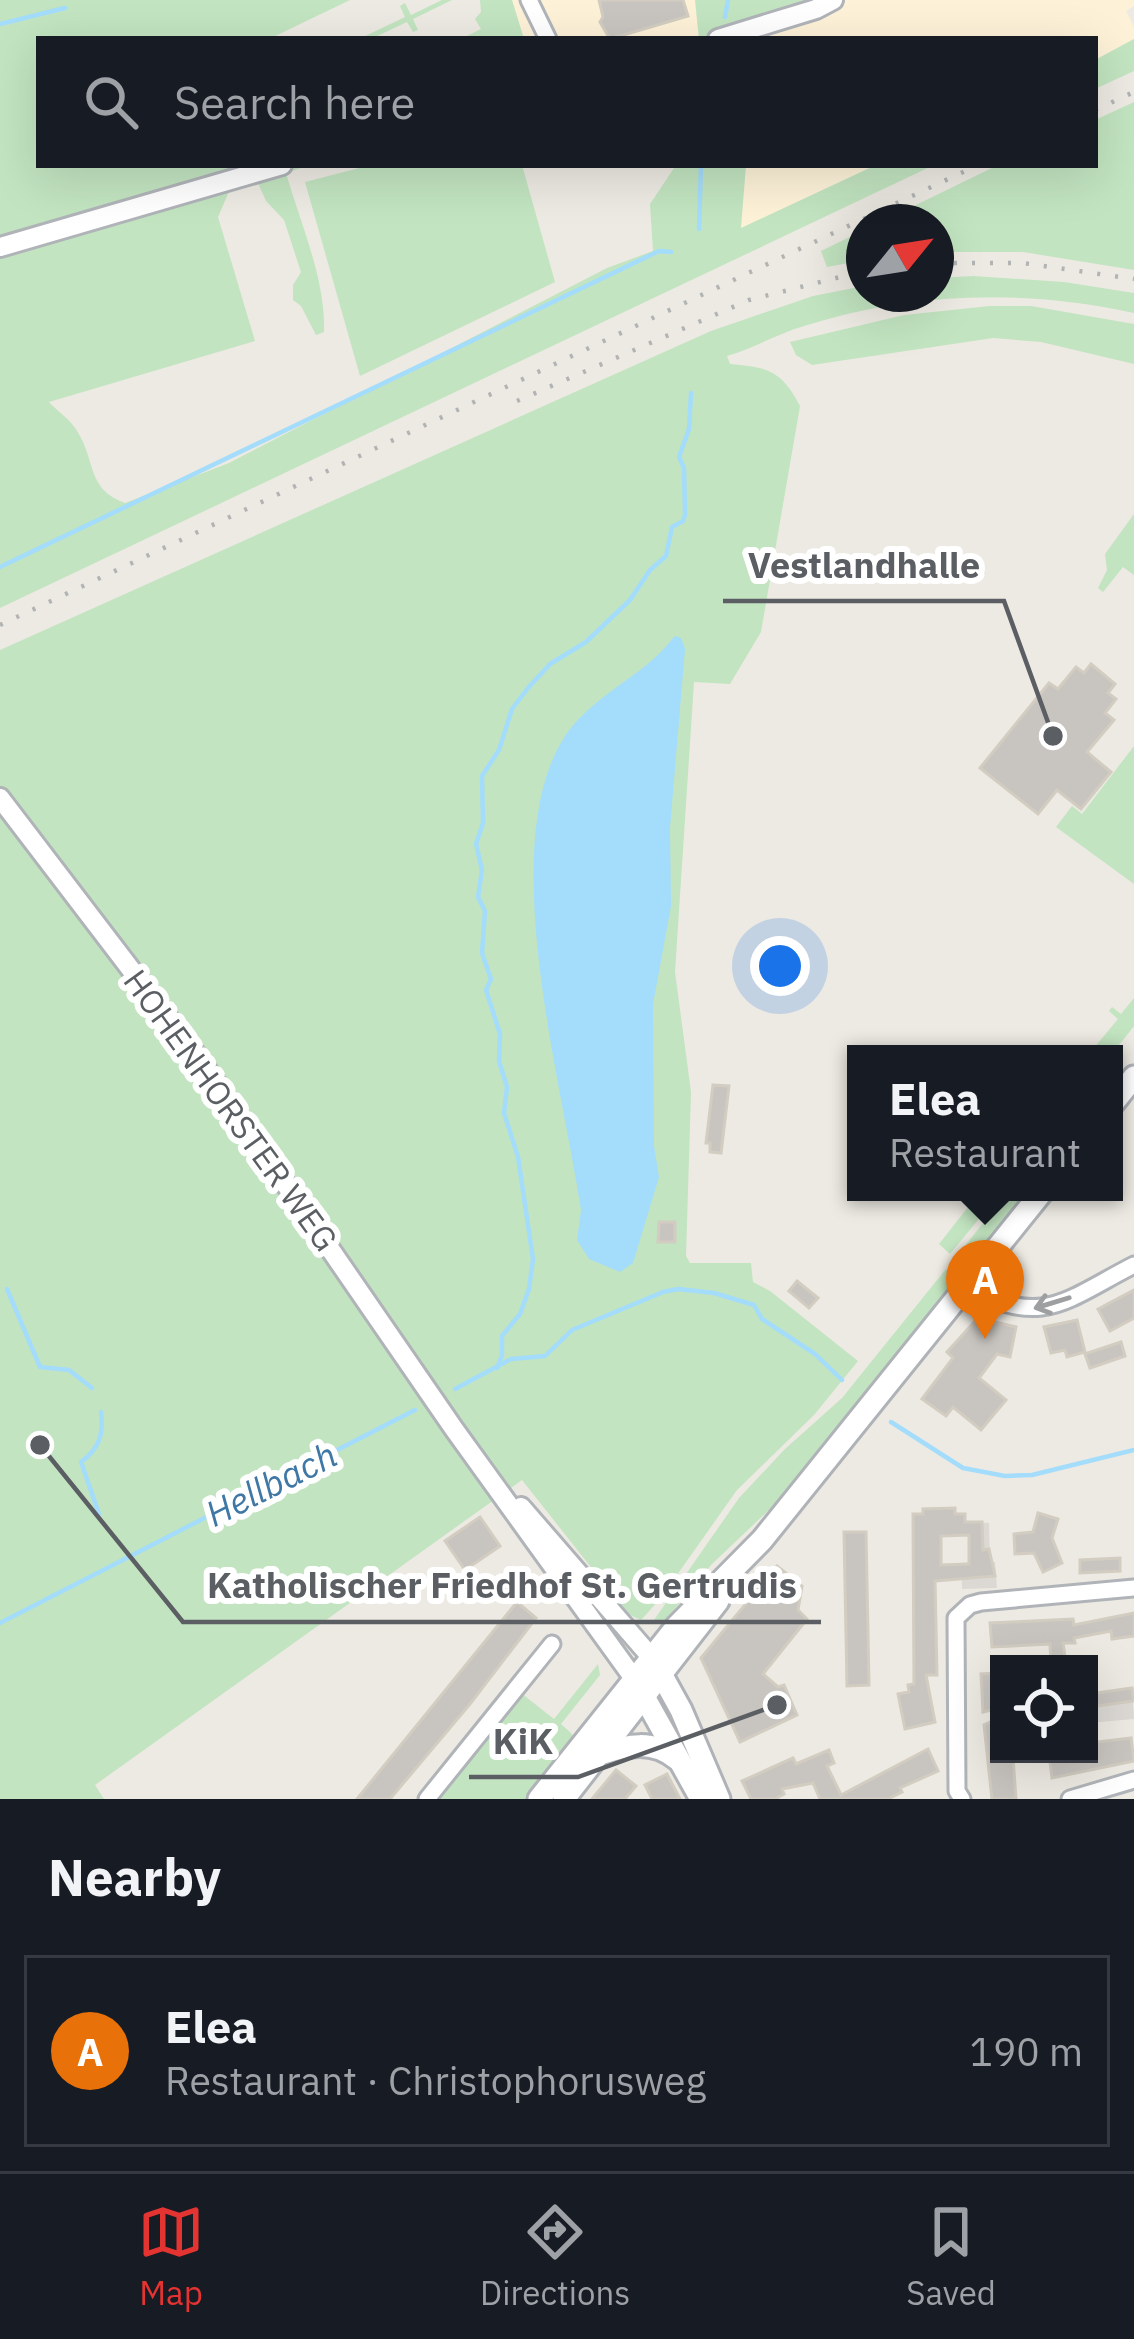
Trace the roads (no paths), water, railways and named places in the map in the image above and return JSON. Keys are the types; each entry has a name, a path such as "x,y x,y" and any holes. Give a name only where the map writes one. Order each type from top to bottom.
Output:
{"main road":[{"path":"563,1799 599,1754 656,1665 1035,1201"},
{"path":"656,1665 706,1797"},
{"path":"639,1688 706,1797"},
{"path":"539,1799 639,1688"},
{"path":"599,1754 631,1744 654,1746 680,1761"}],"street":[{"path":"529,0 534,36"},
{"path":"529,0 547,36"},
{"path":"728,36 833,0"},
{"path":"0,247 272,168"},
{"name":"HOHENHORSTER WEG","path":"0,798 200,1060 639,1688"},
{"path":"967,1287 1022,1310 1045,1308 1134,1265"},
{"name":"HOHENHORSTER WEG","path":"454,1429 472,1442 656,1665"},
{"path":"954,1796 956,1618 962,1611 981,1602 1134,1588"},
{"path":"427,1799 552,1644"},
{"path":"1070,1799 1134,1780"}],"water":[{"path":"675,636 685,649 670,828 671,906 653,1004 654,1146 659,1177 633,1263 620,1272 589,1259 577,1240 581,1210 540,971 535,843 543,788 562,741 591,707 654,659"}],"waterway":[{"path":"725,17 728,0"},
{"path":"0,24 65,8"},
{"path":"699,229 701,168"},
{"path":"0,567 659,251 671,252"},
{"path":"497,1368 502,1336 520,1314 529,1289 533,1259 518,1157 504,1113 507,1087 499,1061 500,1034 486,990 491,979 482,953 485,911 478,897 482,870 476,844 483,823 482,776 499,750 512,709 528,688 550,664 586,642 630,600 666,556 672,527 685,515 684,468 679,457 689,429 691,393"},
{"path":"7,1289 40,1367 69,1370 92,1388"},
{"name":"Hellbach","path":"455,1389 511,1359 545,1356 572,1330 678,1289 754,1305 762,1319 815,1354 842,1380"},
{"name":"Hellbach","path":"0,1623 415,1410"},
{"path":"99,1514 81,1462 99,1440 101,1412"},
{"name":"Hellbach","path":"891,1422 963,1468 1005,1476 1032,1475 1134,1450"}],"railway":[{"path":"1098,109 1134,92"},
{"path":"0,625 972,168"},
{"path":"954,263 1023,263 1134,279"},
{"path":"517,401 749,300 846,276"}],"place":[{"name":"Vestlandhalle","path":"1053,736"},
{"name":"Elea","path":"985,1339"},
{"name":"Katholischer Friedhof St. Gertrudis","path":"40,1445"},
{"name":"KiK","path":"777,1705"}]}
